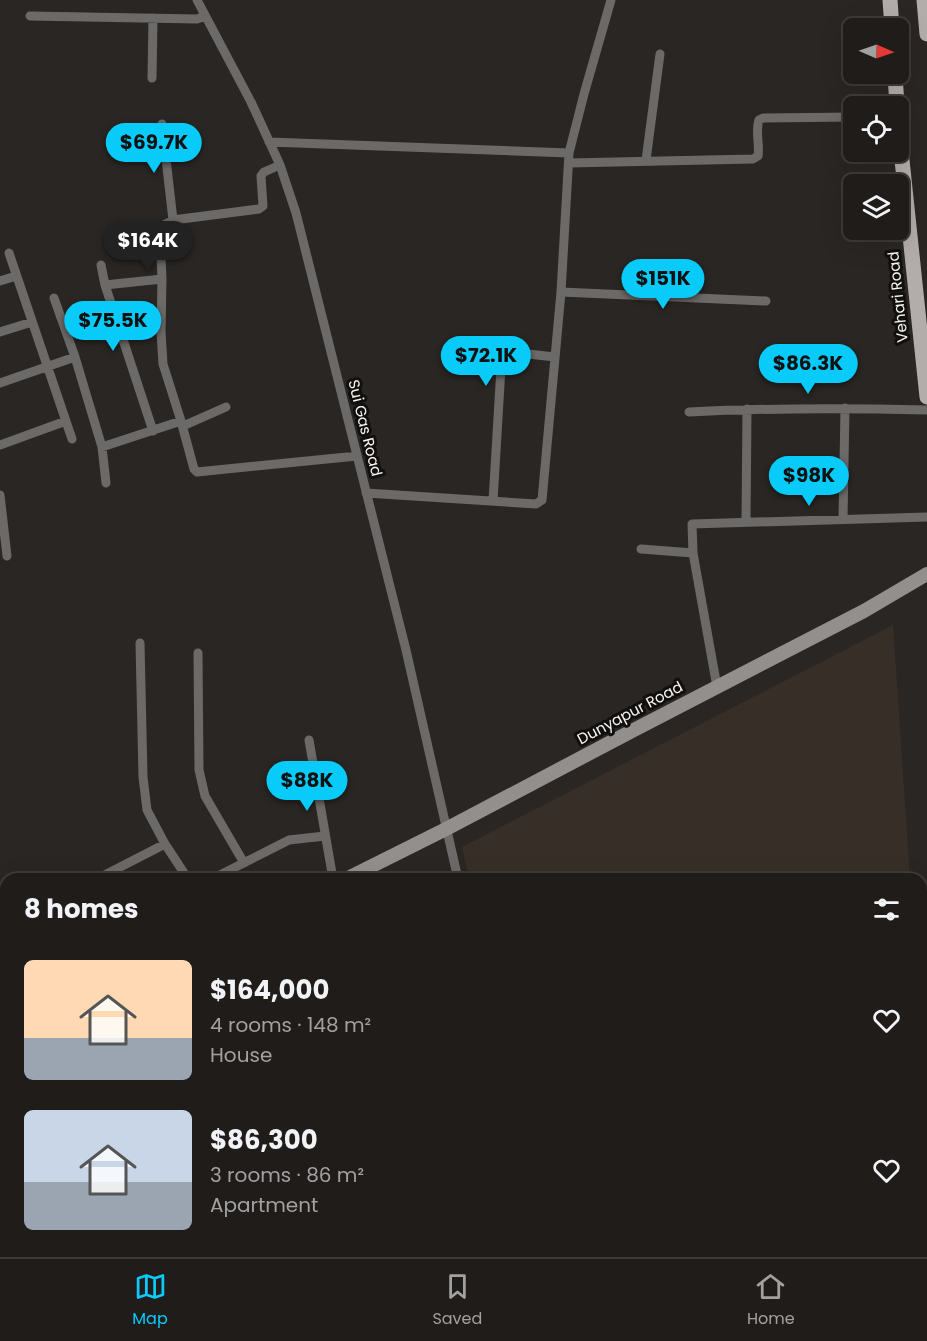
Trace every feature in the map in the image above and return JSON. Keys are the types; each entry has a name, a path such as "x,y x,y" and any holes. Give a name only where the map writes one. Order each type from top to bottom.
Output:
{"main road":[{"path":"890,0 891,18"},
{"path":"924,0 927,34"},
{"name":"Vehari Road","path":"902,162 927,397"}],"street":[{"name":"Sui Gas Road","path":"197,0 251,102 280,165 296,213 406,650 457,873"},
{"path":"366,494 536,504 542,500 561,292 569,158 584,94 611,0"},
{"path":"30,16 197,19 205,16"},
{"path":"152,78 153,18"},
{"path":"646,160 660,54"},
{"path":"269,142 569,158 753,159 758,156 759,151 757,125 763,118 843,117"},
{"path":"162,124 173,220"},
{"path":"280,165 264,172 261,176 263,206 259,209 173,220 164,225 160,234 163,364 196,472 357,456"},
{"path":"9,253 72,440"},
{"path":"100,265 153,431"},
{"path":"0,281 16,276"},
{"path":"105,285 162,279"},
{"path":"561,292 766,301"},
{"path":"54,298 75,357 102,447 106,483"},
{"path":"0,332 32,322"},
{"path":"493,501 502,351 555,357"},
{"path":"0,383 75,357"},
{"path":"102,447 182,424 226,407"},
{"path":"843,519 845,408"},
{"path":"689,412 845,408 927,410"},
{"path":"746,522 747,409"},
{"path":"0,445 66,421"},
{"path":"0,495 7,556"},
{"path":"717,687 693,553 692,524 927,517"},
{"path":"641,549 693,553"},
{"name":"Dunyapur Road","path":"358,873 864,611 927,574"},
{"path":"140,643 143,777 147,810 184,873"},
{"path":"198,653 199,770 205,796 244,863"},
{"path":"309,740 332,873"},
{"path":"224,873 289,840 325,836"},
{"path":"109,873 165,844"},
{"path":"688,1257 708,1257"}],"shaded area":[{"path":"893,625 910,873 468,873 462,847"}]}
